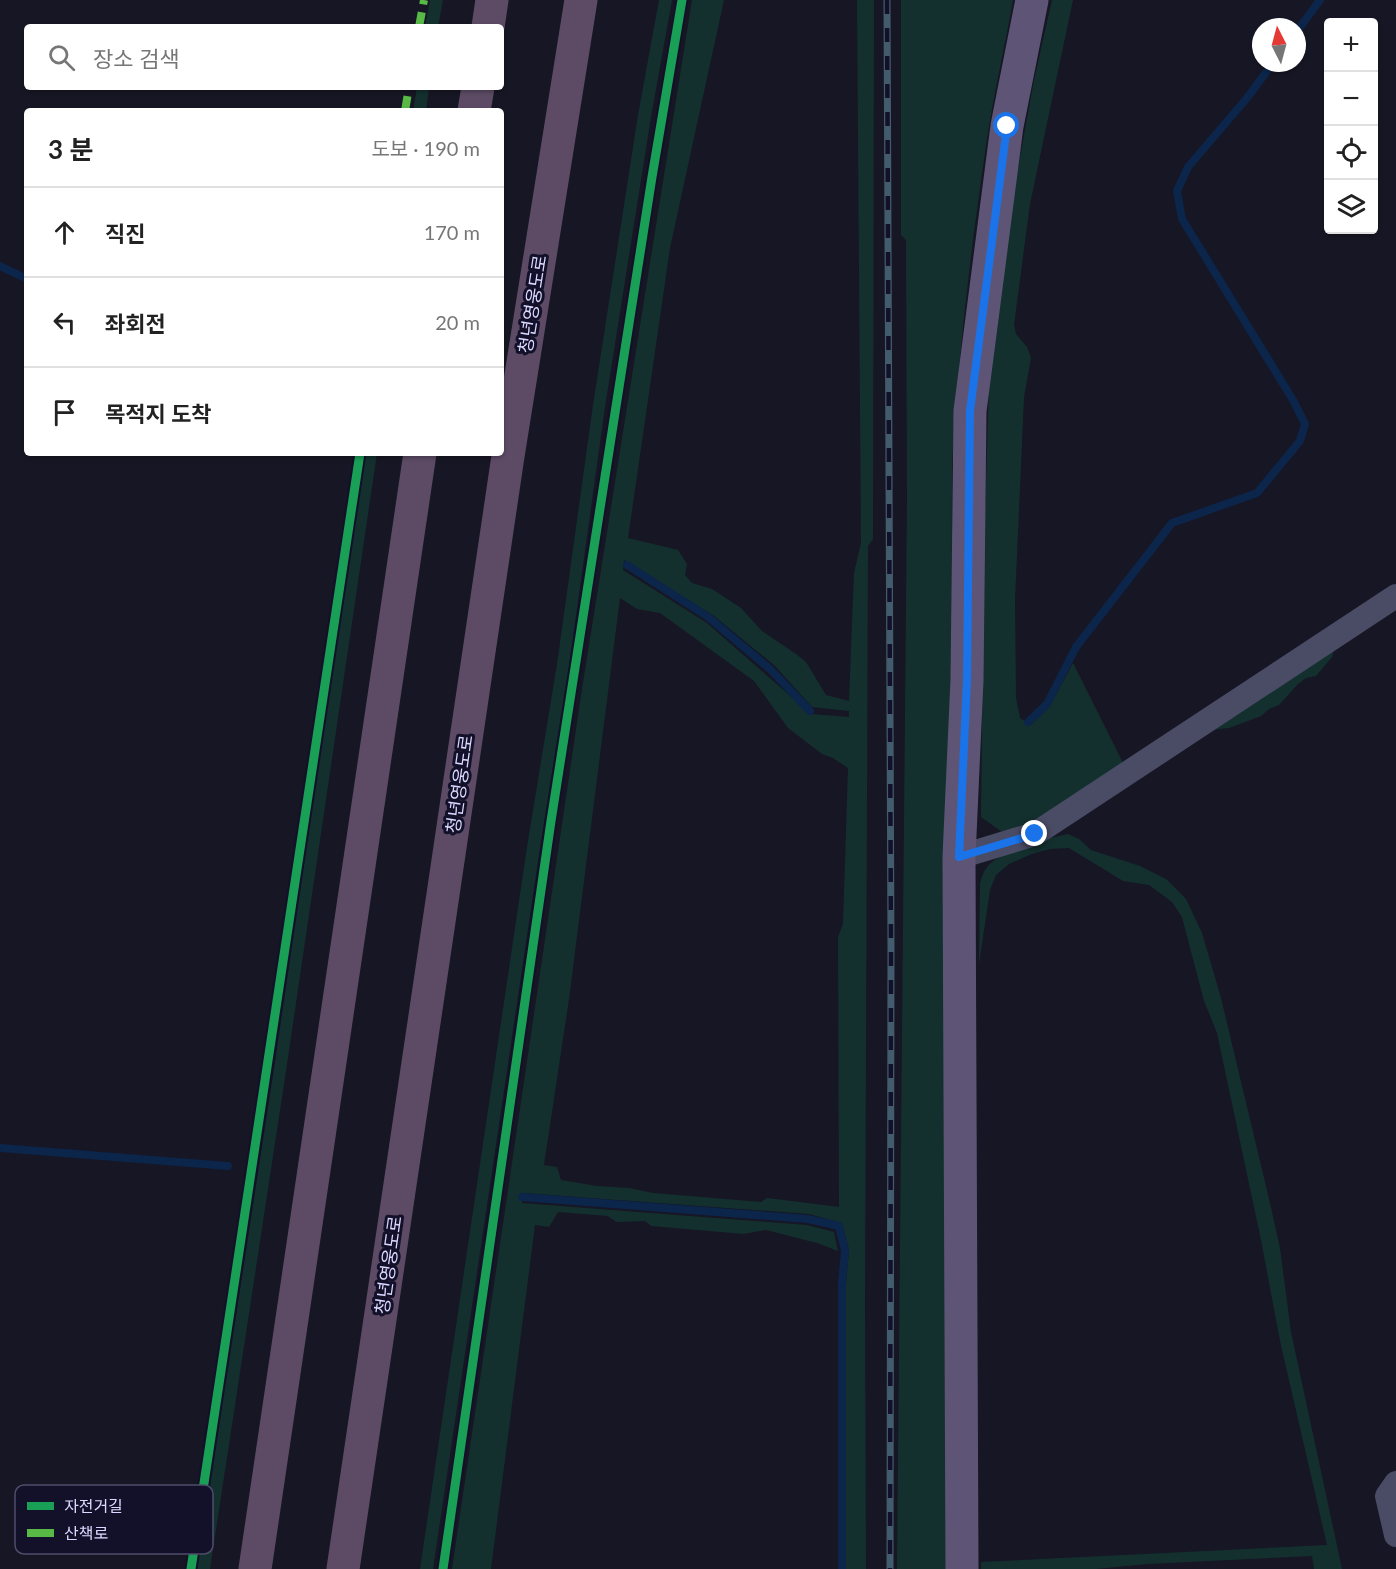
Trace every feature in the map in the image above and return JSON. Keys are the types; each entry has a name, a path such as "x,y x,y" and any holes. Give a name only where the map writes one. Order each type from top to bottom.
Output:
{"highway":[{"path":"488,24 492,0"},
{"name":"청년영웅도로","path":"343,1569 504,480 580,0"},
{"path":"474,108 478,90"},
{"path":"255,1569 420,456"}],"main road":[{"path":"962,1569 959,857 967,680 970,411 1007,126 1032,0"}],"street":[{"path":"959,857 1035,834 1396,596"},
{"path":"1396,1483 1387,1496 1396,1535"}],"green space":[{"path":"430,0 443,0 439,24 426,24"},
{"path":"659,0 672,0 605,407 569,666 433,1569 420,1569 527,847 557,664 593,405 638,115"},
{"path":"692,0 724,0 670,248 628,538 678,550 687,564 685,575 692,583 712,589 741,608 762,631 806,662 826,695 849,701 854,573 861,543 857,0 874,0 873,539 868,546 866,1569 846,1569 846,1283 849,1250 842,1223 809,1214 523,1193 522,1203 807,1225 834,1232 838,1251 817,1243 766,1230 744,1234 651,1226 645,1221 616,1222 608,1216 558,1212 549,1227 535,1225 491,1569 452,1569 582,689","holes":["624,560 714,616 775,666 812,707 849,711 849,717 811,714 707,623 623,570","620,598 637,609 660,613 754,681 788,728 822,754 848,768 843,924 838,937 839,1207 767,1198 761,1202 597,1186 561,1180 557,1167 544,1165 569,999"]},
{"path":"901,0 1013,0 990,122 976,220 961,343 952,466 950,1569 897,1569 907,500 906,240 901,235"},
{"path":"1052,0 1073,0 1030,204 1014,325 1016,334 1027,347 1031,358 1024,397 1015,600 1016,698 1020,718 1031,725 1050,706 1073,663 1123,763 1044,822 1002,832 981,817 984,545 989,388 1011,207 1034,80"},
{"path":"416,90 429,90 426,108 414,108"},
{"path":"364,456 377,456 213,1549 213,1485 210,1485 274,1069"},
{"path":"1335,646 1332,657 1316,676 1306,678 1297,685 1279,705 1269,709 1261,716 1229,728 1210,730"},
{"path":"1068,834 1079,839 1091,850 1140,866 1166,879 1186,899 1202,933 1221,998 1280,1248 1291,1332 1342,1569 1314,1569 1312,1556 1147,1564 1096,1569 981,1569 981,1562 1327,1545 1280,1341 1217,1033 1204,1001 1182,917 1172,902 1149,885 1123,881 1069,848 1050,849 1009,864 996,875 990,890 979,964 980,884 987,868 997,858 1016,849"},
{"path":"199,1554 212,1554 210,1569 197,1569"}],"waterway":[{"path":"1306,19 1320,0"},
{"path":"1028,722 1047,704 1076,647 1172,523 1257,493 1300,441 1305,424 1293,400 1182,219 1177,191 1188,167 1266,72"},
{"path":"0,266 24,278"},
{"path":"627,565 708,617 770,669 810,711"},
{"path":"0,1148 228,1166"},
{"path":"522,1197 808,1219 839,1226 845,1251 842,1283 842,1569"}],"railway":[{"path":"887,0 891,949 890,1569"}],"marked path":[{"path":"420,24 424,0"},
{"path":"406,108 408,90"}],"cycle path":[{"path":"443,1569 551,821 682,0"},
{"path":"204,1485 360,456"},
{"path":"191,1569 193,1554"}],"route":[{"path":"1007,126 970,411 967,680 959,857 1035,834"}]}
